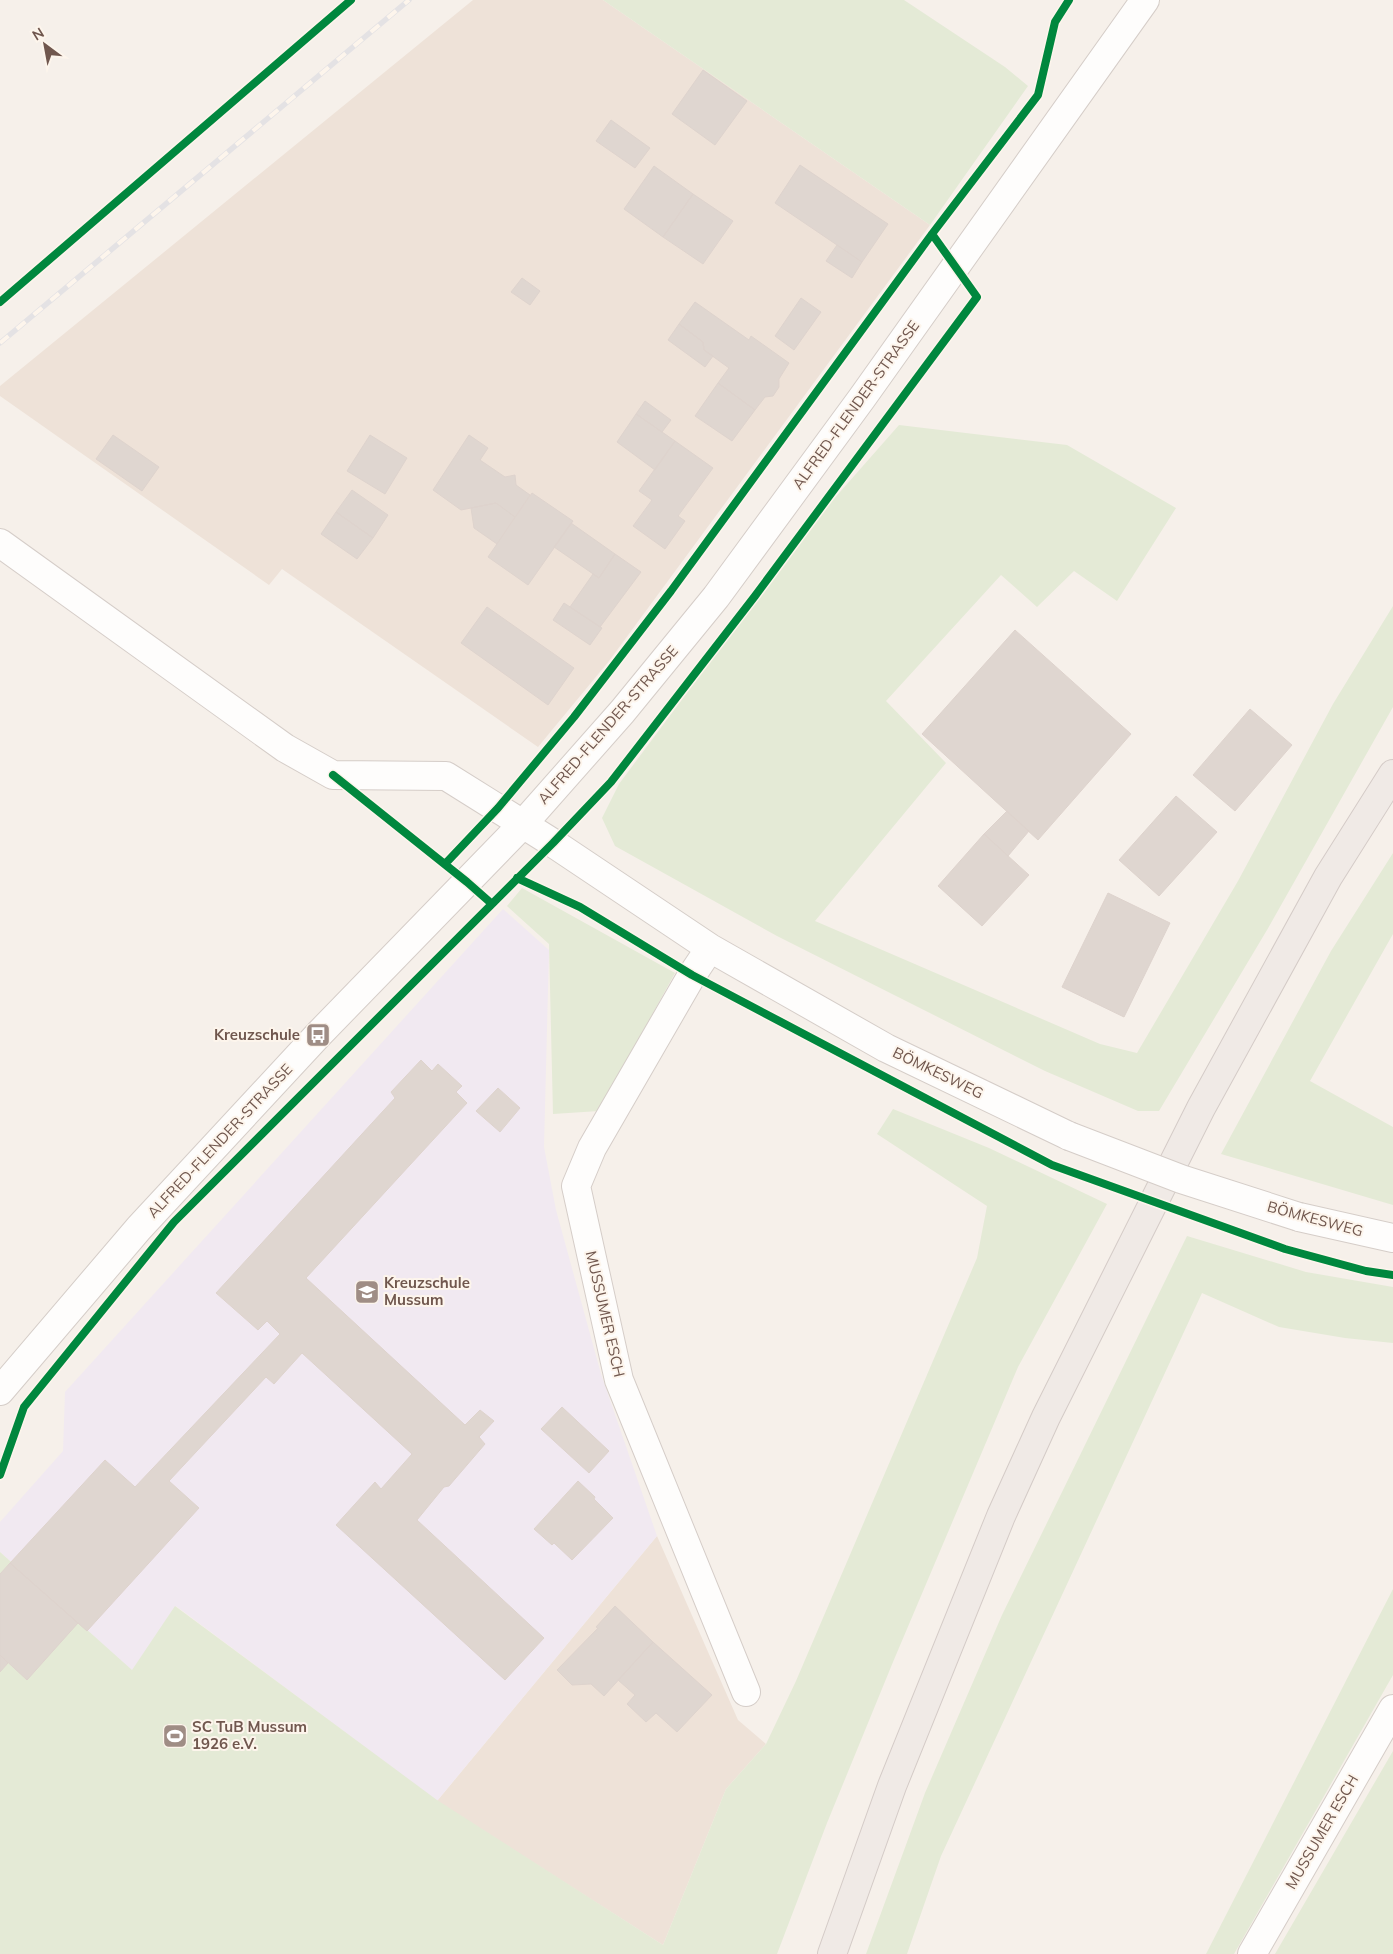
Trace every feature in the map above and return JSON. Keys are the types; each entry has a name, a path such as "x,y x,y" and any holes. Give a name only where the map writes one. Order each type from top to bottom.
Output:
{"highway":[{"path":"832,1954 892,1786 1001,1516 1046,1417 1201,1108 1328,877 1393,774"}],"street":[{"name":"ALFRED-FLENDER-STRASSE","path":"0,1391 152,1214 318,1035 523,824 622,712 716,597 868,391 1145,0"},
{"name":"BÖMKESWEG","path":"0,543 285,748 332,775 446,776 523,824 710,948 886,1048 1069,1136 1181,1179 1299,1217 1393,1238"},
{"name":"MUSSUMER ESCH","path":"710,948 692,975 592,1148 576,1186 619,1380 746,1692"},
{"name":"MUSSUMER ESCH","path":"1252,1954 1393,1709"}],"shaded area":[{"path":"473,0 603,0 930,225 609,661 538,747 282,569 269,585 0,396 0,386"},
{"name":"Kreuzschule Mussum","path":"503,909 549,950 544,1147 556,1210 601,1374 657,1536 437,1801 176,1606 132,1671 0,1552 0,1522 63,1451 65,1392"},
{"path":"657,1536 738,1720 766,1744 726,1789 663,1945 437,1801"}],"green space":[{"path":"603,0 904,0 1005,67 1028,86 930,225"},
{"path":"899,425 1067,445 1176,508 1117,601 1074,571 1037,607 1001,575 886,701 946,763 815,921 1100,1044 1137,1053 1238,881 1333,704 1393,606 1393,707 1267,930 1159,1111 1138,1111 1045,1071 777,936 615,846 602,818 619,784 818,517"},
{"path":"1393,853 1393,934 1310,1081 1393,1127 1393,1205 1221,1154 1331,951"},
{"path":"522,888 675,973 599,1111 553,1114 549,944 507,906"},
{"name":"SC TuB Mussum 1926 e.V.","path":"893,1109 989,1148 1107,1204 1018,1367 893,1662 827,1823 777,1954 0,1954 0,1552 132,1670 175,1606 437,1800 663,1945 726,1789 766,1744 796,1681 977,1258 987,1206 877,1134"},
{"path":"1187,1236 1306,1272 1393,1287 1393,1343 1345,1338 1279,1327 1202,1293 941,1856 907,1954 866,1954 925,1793 1002,1615"},
{"path":"1393,1589 1393,1675 1234,1954 1206,1954"},
{"path":"1393,1751 1393,1954 1275,1954"}],"building":[{"path":"703,70 747,101 715,145 672,114"},
{"path":"611,120 650,148 635,168 596,141"},
{"path":"800,165 888,224 862,262 775,203"},
{"path":"654,166 693,194 663,237 624,209"},
{"path":"693,194 733,221 703,264 663,237"},
{"path":"837,245 862,262 852,278 826,261"},
{"path":"522,278 540,291 530,305 511,292"},
{"path":"801,298 821,312 794,350 775,336"},
{"path":"695,302 749,340 751,336 789,363 779,379 779,387 773,396 765,397 755,410 718,383 729,368 704,350 703,342 679,324"},
{"path":"679,324 703,342 704,350 713,356 705,367 668,340"},
{"path":"718,383 755,410 732,441 695,416"},
{"path":"645,401 671,420 662,432 636,414"},
{"path":"636,414 675,441 655,470 617,442"},
{"path":"113,435 159,467 142,491 96,459"},
{"path":"370,435 407,458 385,494 347,471"},
{"path":"469,435 488,448 480,460 505,477 515,475 516,485 530,495 515,517 496,503 461,510 433,490"},
{"path":"675,441 713,468 678,516 685,521 665,549 633,526 652,500 639,491"},
{"path":"352,490 388,515 373,538 336,512"},
{"path":"532,493 573,521 528,585 488,557"},
{"path":"496,503 515,517 497,544 474,528 471,508"},
{"path":"336,512 373,538 357,559 321,534"},
{"path":"571,523 615,554 599,578 554,547"},
{"path":"615,554 641,572 600,627 570,607 593,574 599,578"},
{"path":"564,603 602,628 590,645 553,620"},
{"path":"487,607 574,668 548,705 461,643"},
{"path":"1015,630 1131,734 1038,840 922,734"},
{"path":"1250,709 1292,745 1235,811 1193,775"},
{"path":"1176,796 1217,832 1159,896 1119,860"},
{"path":"1007,811 1029,831 1008,856 984,834"},
{"path":"984,834 1029,875 982,926 938,886"},
{"path":"1108,893 1170,923 1124,1017 1062,987"},
{"path":"421,1060 432,1071 438,1064 462,1086 456,1092 467,1103 306,1278 465,1425 480,1410 494,1421 479,1437 485,1444 449,1486 444,1487 417,1520 544,1638 505,1680 336,1525 375,1482 381,1489 412,1454 302,1353 274,1384 266,1377 169,1481 199,1508 87,1631 10,1563 105,1460 135,1487 280,1334 267,1321 258,1330 216,1293 395,1098 391,1092"},
{"path":"498,1088 520,1108 500,1132 476,1111"},
{"path":"562,1407 609,1451 589,1473 541,1429"},
{"path":"578,1481 613,1518 572,1560 554,1543 552,1545 534,1529"},
{"path":"10,1563 78,1623 27,1680 0,1655 0,1574"},
{"path":"615,1606 653,1642 604,1696 591,1684 572,1685 557,1670 598,1628 596,1627"},
{"path":"653,1642 712,1695 677,1732 656,1713 646,1722 627,1704 635,1695 618,1680"},
{"path":"0,1655 8,1663 0,1672"}],"railway":[{"path":"0,343 409,0"}],"cycle path":[{"path":"0,302 351,0"},
{"path":"445,864 498,808 574,717 671,591 932,234 1038,95 1055,22 1069,0"},
{"path":"0,1475 24,1407 174,1222 553,843 611,782 755,596 977,297 932,234"},
{"path":"333,775 492,904"},
{"path":"517,878 580,907 692,975 1052,1165 1285,1249 1366,1271 1393,1275"}],"place":[{"name":"Kreuzschule","path":"318,1035"},
{"name":"Kreuzschule Mussum","path":"367,1292"},
{"name":"SC TuB Mussum 1926 e.V.","path":"175,1736"}]}
